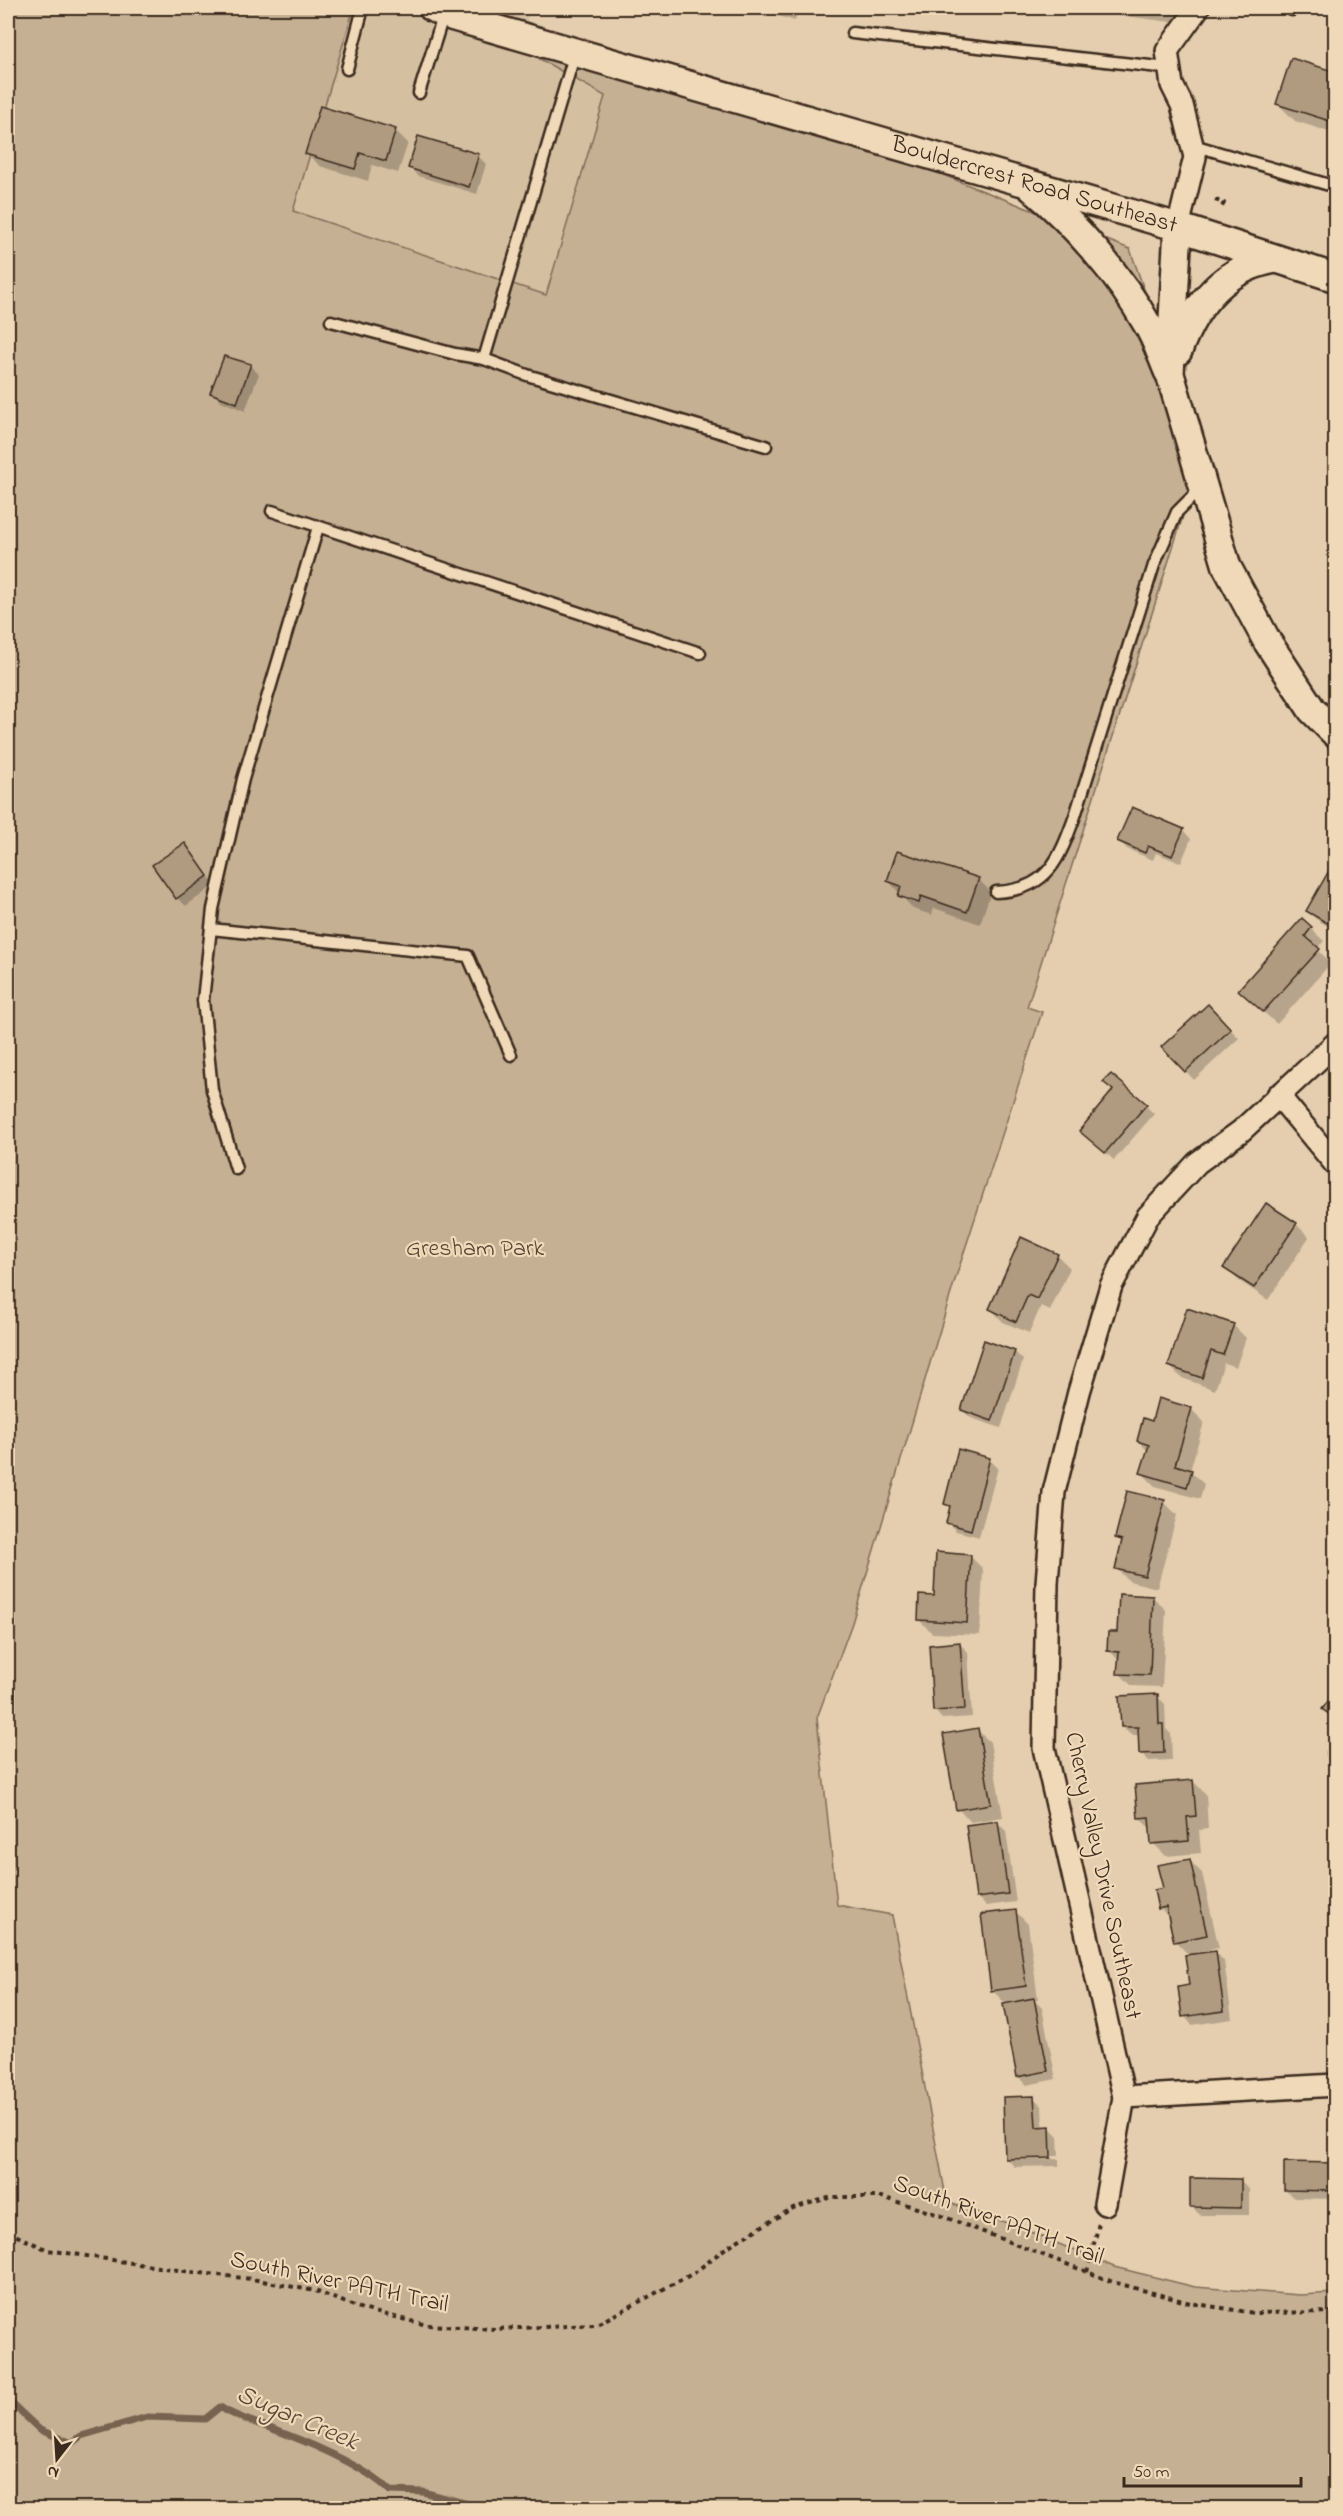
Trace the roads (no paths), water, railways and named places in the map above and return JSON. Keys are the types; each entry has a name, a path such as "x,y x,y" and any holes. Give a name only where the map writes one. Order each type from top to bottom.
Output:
{"street":[{"path":"1198,8 1167,51 1172,85 1182,105 1193,155 1178,227 1335,278"},
{"name":"Bouldercrest Road Southeast","path":"439,10 493,17 575,53 665,77 1178,227 1170,374 1202,487 1227,567 1267,641 1306,700 1335,734"},
{"path":"1023,181 1056,209 1083,237 1126,292 1148,325 1170,374"},
{"path":"1170,374 1187,326 1203,302 1227,278 1256,262 1276,259"},
{"name":"Cherry Valley Drive Southeast","path":"1105,2204 1124,2097 1044,1748 1047,1583 1054,1492 1079,1392 1111,1286 1148,1215 1197,1163 1241,1131 1335,1043"},
{"path":"1278,1095 1335,1164"},
{"path":"1124,2097 1335,2085"}],"lane":[{"path":"347,69 363,8"},
{"path":"419,93 439,10"},
{"path":"852,33 1168,68"},
{"path":"484,358 575,53"},
{"path":"1193,155 1335,187"},
{"path":"331,321 455,354 484,358 526,375 765,446"},
{"path":"996,892 1017,891 1032,885 1050,870 1062,852 1076,816 1154,565 1177,513 1202,487"},
{"path":"272,512 700,653"},
{"path":"236,1169 212,1090 203,1000 213,909 243,779 318,527"},
{"path":"211,929 468,956 511,1055"}],"waterway":[{"name":"Sugar Creek","path":"8,2400 40,2430 72,2443 81,2436 147,2417 205,2419 220,2407 332,2454 365,2472 390,2491 423,2492 471,2505 473,2508"}],"park label":[{"name":"Gresham Park","path":"475,1249"}]}
